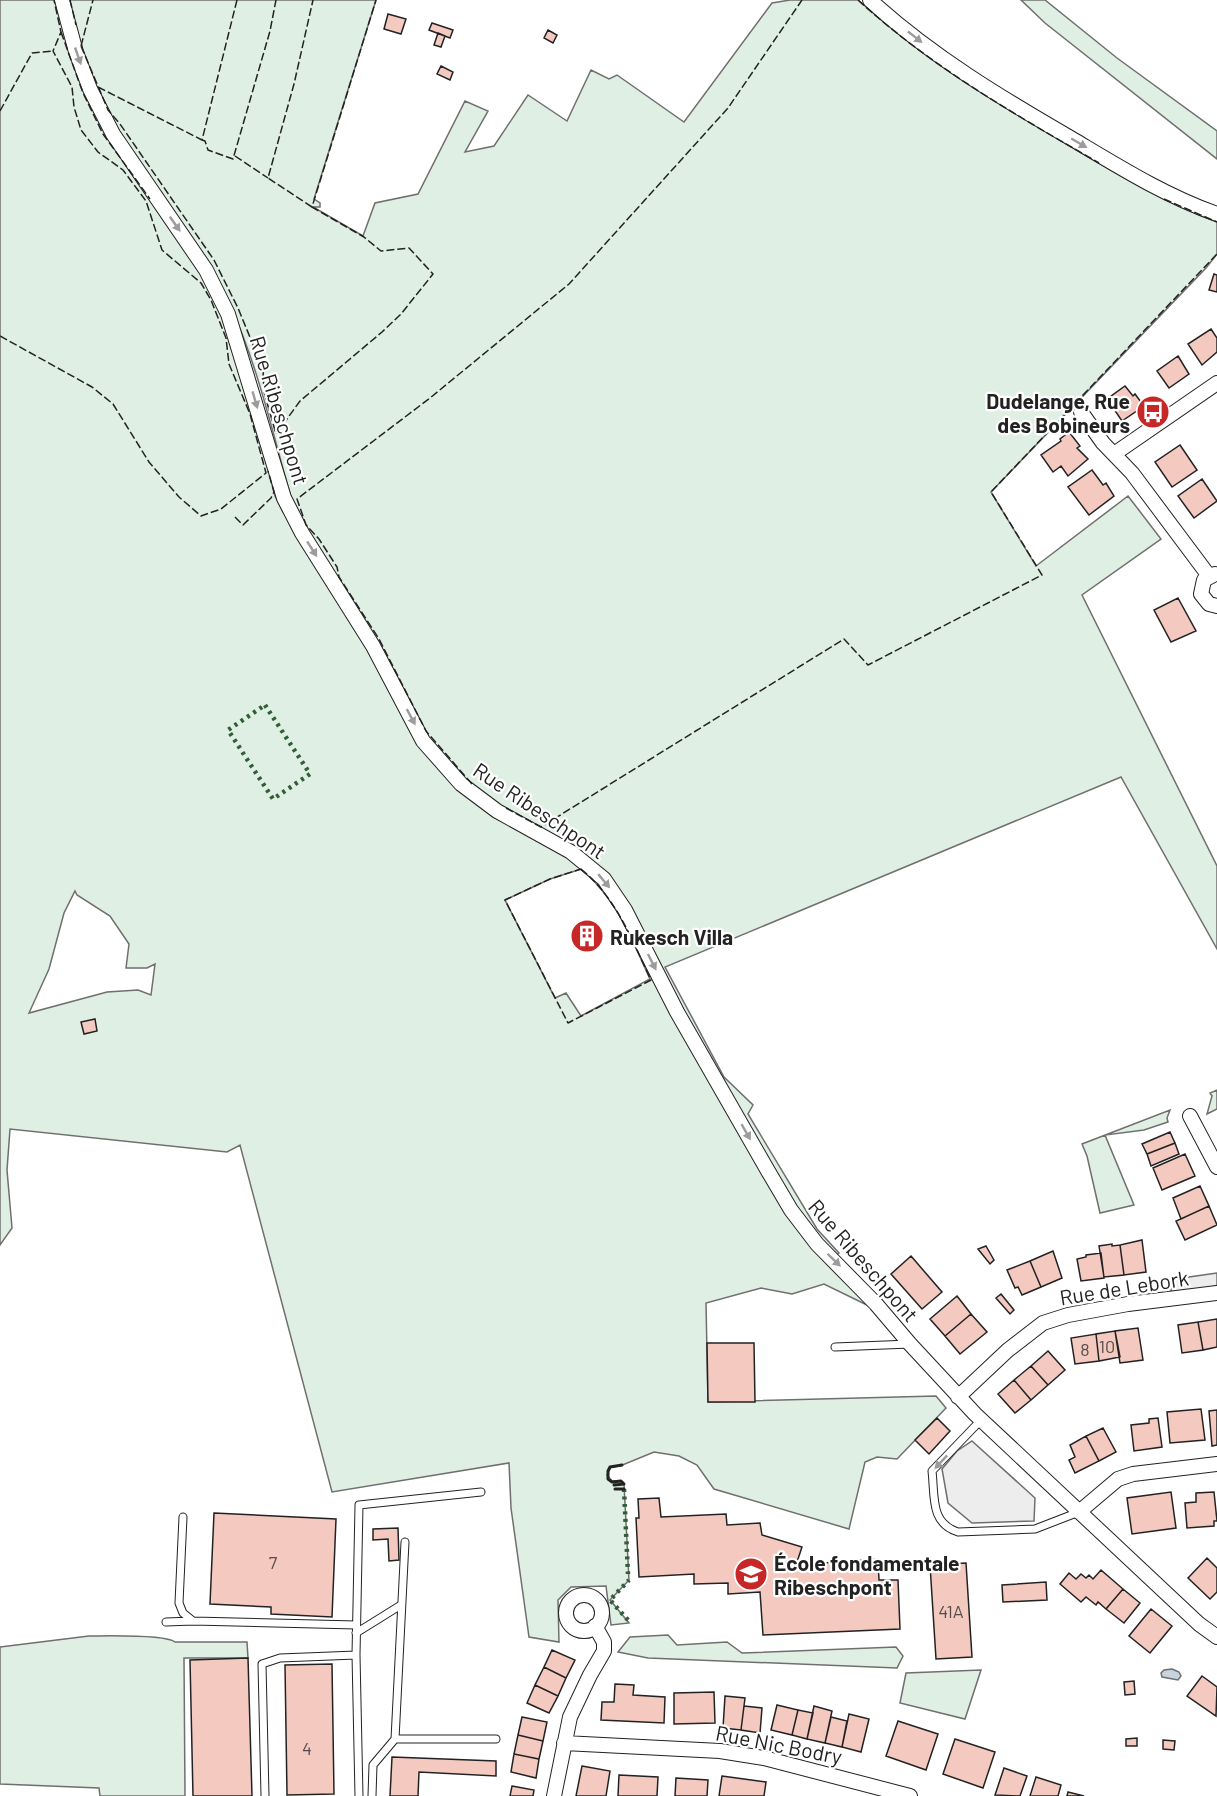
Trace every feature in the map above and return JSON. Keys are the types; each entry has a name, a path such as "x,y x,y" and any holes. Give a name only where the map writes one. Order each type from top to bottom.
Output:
{"street":[{"name":"Rue Ribeschpont","path":"63,0 90,89 113,134 206,270 228,314 284,498 302,533 373,646 423,741 461,784 497,811 571,852 604,879 625,910 677,1012 791,1210 817,1244 850,1276 981,1420 1199,1624 1217,1637"},
{"path":"870,0 938,55 1011,104 1147,183 1217,214"},
{"path":"1114,454 1217,383"},
{"path":"1081,412 1213,575 1201,587 1201,594 1209,604 1217,606"},
{"path":"1190,1116 1217,1167"},
{"name":"Rue de Lebork","path":"958,1397 1008,1350 1043,1323 1128,1304 1217,1293"},
{"path":"1079,1512 1118,1479 1133,1474 1217,1464"},
{"path":"554,1796 570,1717 604,1652 604,1642 595,1626"},
{"name":"Rue Nic Bodry","path":"564,1743 731,1753 764,1758 910,1796"}],"lane":[{"path":"835,1347 910,1344"},
{"path":"981,1420 932,1471 939,1520 948,1528 958,1532 1035,1529 1079,1512"},
{"path":"359,1796 356,1629 359,1505 481,1492"},
{"path":"183,1517 179,1603 183,1613 193,1621"},
{"path":"372,1796 373,1765 395,1739 405,1542"},
{"path":"166,1622 193,1621 356,1629 401,1605"},
{"path":"265,1796 262,1664 280,1658 356,1655"},
{"path":"395,1739 496,1739"}],"green space":[{"path":"0,0 376,0 314,199 320,203 320,207 313,207 363,236 375,203 418,194 465,101 488,111 465,152 494,146 528,95 567,121 591,70 609,79 617,75 684,122 772,3 790,0 858,0 909,42 1018,115 1145,188 1217,222 1217,254 1206,268 991,492 1036,566 1128,496 1161,539 1082,595 1217,866 1217,949 1121,777 665,967 724,1077 753,1105 748,1114 817,1229 839,1253 828,1263 869,1306 824,1284 792,1294 761,1288 706,1303 708,1402 936,1396 946,1408 897,1459 877,1457 865,1462 849,1529 714,1489 697,1465 679,1456 654,1452 620,1466 611,1467 607,1475 612,1481 621,1481 624,1484 629,1580 610,1600 629,1623 611,1625 606,1586 571,1587 558,1600 559,1642 529,1637 511,1508 509,1463 332,1492 240,1145 227,1152 10,1129 7,1170 12,1228 0,1245","holes":["120,139 193,239 229,303 251,359 302,533 283,512 275,496 245,372 225,315 191,252","581,869 594,881 614,906 650,979 581,1016 566,993 555,998 505,900 550,879","75,891 77,895 110,916 129,944 126,968 147,968 155,964 151,995 138,990 107,992 29,1013 49,969 64,913"]},
{"path":"1021,0 1045,0 1117,58 1217,131 1217,159 1045,23"},
{"path":"1217,1090 1217,1109 1207,1114 1212,1096 1210,1093"},
{"path":"1170,1110 1168,1122 1144,1130 1105,1135"},
{"path":"1105,1135 1134,1205 1100,1213 1087,1156 1082,1144"},
{"path":"668,1635 677,1645 727,1642 742,1653 896,1647 903,1656 897,1668 648,1658 618,1652 630,1637"},
{"path":"89,1636 147,1637 169,1639 175,1642 247,1642 248,1658 184,1658 185,1796 100,1796 99,1788 0,1784 0,1647"},
{"path":"981,1670 965,1719 900,1703 906,1673"}],"shaded area":[{"path":"1217,1273 1217,1286 1170,1293 1175,1279"},
{"path":"972,1441 1035,1498 1034,1521 972,1523 948,1503 942,1469 957,1451"},
{"path":"1172,1669 1179,1672 1181,1676 1178,1680 1162,1677 1161,1673 1164,1670"}],"building":[{"path":"388,14 406,19 401,34 384,29"},
{"path":"432,23 453,30 450,38 429,30"},
{"path":"548,30 557,35 553,43 544,38"},
{"path":"438,33 445,36 441,47 434,45"},
{"path":"441,66 453,72 450,80 437,74"},
{"path":"1214,274 1217,275 1217,292 1209,290"},
{"path":"1211,329 1217,338 1217,352 1202,365 1188,344"},
{"path":"1178,356 1189,374 1169,388 1157,371"},
{"path":"1125,386 1144,406 1122,421 1107,399"},
{"path":"1069,432 1080,446 1077,448 1088,459 1068,476 1061,466 1053,472 1041,455 1061,441 1060,439"},
{"path":"1180,445 1197,470 1172,487 1155,462"},
{"path":"1092,470 1103,485 1106,483 1114,496 1089,515 1068,487"},
{"path":"1202,479 1217,501 1194,518 1178,496"},
{"path":"1178,598 1196,631 1171,642 1154,610"},
{"name":"Rukesch Villa","path":"589,924 598,943 585,949 576,930"},
{"path":"95,1019 97,1031 84,1034 81,1022"},
{"path":"1170,1132 1175,1143 1147,1154 1142,1144"},
{"path":"1175,1143 1179,1154 1151,1166 1147,1154"},
{"path":"1185,1154 1195,1176 1162,1190 1153,1168"},
{"path":"1200,1186 1209,1206 1181,1219 1173,1198"},
{"path":"1209,1206 1217,1225 1185,1240 1176,1221"},
{"path":"1142,1240 1146,1272 1124,1275 1120,1245"},
{"path":"1112,1244 1112,1246 1120,1245 1124,1275 1104,1277 1099,1246"},
{"path":"986,1246 994,1260 990,1264 978,1249"},
{"path":"1053,1251 1062,1278 1041,1287 1030,1261"},
{"path":"1101,1253 1104,1278 1081,1281 1077,1259"},
{"path":"911,1256 942,1292 922,1309 891,1274"},
{"path":"1030,1261 1041,1287 1022,1295 1018,1287 1015,1288 1007,1270"},
{"path":"1001,1294 1014,1310 1010,1314 996,1298"},
{"path":"957,1296 971,1314 945,1336 930,1319"},
{"path":"971,1314 987,1332 960,1354 945,1336"},
{"path":"1217,1319 1217,1347 1203,1350 1198,1322"},
{"path":"1198,1322 1203,1350 1182,1353 1178,1325"},
{"path":"1138,1328 1143,1360 1120,1363 1115,1331"},
{"path":"1115,1331 1120,1357 1099,1361 1096,1334"},
{"path":"1096,1334 1099,1361 1075,1364 1071,1338"},
{"path":"707,1343 754,1343 755,1402 708,1402"},
{"path":"1048,1351 1065,1370 1048,1385 1031,1366"},
{"path":"1031,1366 1048,1385 1031,1400 1014,1380"},
{"path":"1014,1380 1031,1400 1015,1413 998,1394"},
{"path":"1201,1409 1205,1440 1170,1443 1167,1412"},
{"path":"1217,1410 1217,1445 1212,1446 1209,1411"},
{"path":"937,1418 950,1431 929,1454 915,1440"},
{"path":"1158,1418 1162,1447 1134,1451 1131,1425 1149,1423 1149,1419"},
{"path":"1103,1428 1116,1452 1099,1461 1086,1436"},
{"path":"1086,1436 1099,1461 1075,1473 1069,1460 1075,1457 1070,1445"},
{"path":"1171,1492 1176,1528 1132,1534 1127,1498"},
{"path":"1214,1492 1217,1521 1214,1521 1214,1526 1187,1528 1185,1503 1196,1502 1196,1493"},
{"path":"659,1498 661,1517 726,1514 727,1525 760,1523 762,1535 802,1547 796,1565 878,1559 879,1580 898,1580 900,1629 763,1635 760,1592 728,1594 728,1583 694,1584 694,1574 639,1577 636,1518 639,1518 638,1499"},
{"path":"214,1513 336,1519 332,1617 271,1614 271,1607 210,1604"},
{"path":"398,1528 399,1560 389,1561 388,1539 373,1540 373,1529"},
{"path":"1207,1558 1217,1568 1217,1592 1210,1599 1188,1578"},
{"path":"966,1563 972,1657 936,1659 930,1565"},
{"path":"1101,1570 1123,1589 1106,1609 1098,1602 1096,1605 1086,1597 1081,1602 1060,1584 1069,1573 1076,1579 1081,1574 1086,1578 1089,1575 1093,1579"},
{"path":"1046,1582 1047,1600 1003,1602 1002,1585"},
{"path":"1123,1589 1140,1603 1124,1623 1106,1609"},
{"path":"1151,1609 1172,1626 1150,1653 1129,1636"},
{"path":"552,1650 575,1660 566,1678 544,1667"},
{"path":"248,1658 252,1796 193,1796 190,1660"},
{"path":"332,1664 334,1794 287,1795 285,1665"},
{"path":"544,1667 566,1678 558,1696 535,1685"},
{"path":"1202,1676 1217,1687 1216,1716 1187,1696"},
{"path":"1134,1681 1135,1694 1125,1695 1124,1682"},
{"path":"615,1684 634,1685 633,1695 665,1697 664,1723 601,1720 602,1702 614,1702"},
{"path":"535,1685 558,1696 549,1713 527,1703"},
{"path":"714,1692 715,1723 674,1724 674,1693"},
{"path":"725,1696 745,1698 741,1730 723,1728"},
{"path":"777,1705 798,1710 792,1735 771,1730"},
{"path":"744,1706 762,1708 760,1733 741,1730"},
{"path":"814,1706 832,1711 825,1743 807,1739"},
{"path":"798,1710 813,1713 807,1739 792,1735"},
{"path":"849,1714 869,1719 861,1752 842,1747"},
{"path":"522,1717 547,1722 543,1741 518,1735"},
{"path":"831,1717 847,1721 842,1747 825,1743"},
{"path":"898,1721 938,1734 926,1770 886,1756"},
{"path":"518,1735 543,1741 539,1759 514,1754"},
{"path":"1137,1738 1137,1746 1126,1746 1126,1739"},
{"path":"955,1739 995,1752 983,1788 943,1774"},
{"path":"1163,1740 1175,1741 1174,1750 1163,1749"},
{"path":"514,1754 539,1759 536,1778 511,1772"},
{"path":"392,1757 496,1761 496,1776 419,1772 418,1796 390,1796"},
{"path":"582,1766 610,1771 606,1796 576,1796"},
{"path":"1004,1768 1027,1776 1020,1796 995,1795"},
{"path":"619,1775 658,1777 657,1796 618,1796"},
{"path":"722,1776 766,1782 764,1796 719,1796"},
{"path":"1036,1777 1061,1785 1058,1796 1030,1796"},
{"path":"676,1778 708,1780 707,1796 675,1796"},
{"path":"512,1786 534,1790 533,1796 510,1796"},
{"path":"1068,1792 1084,1796 1067,1796"}],"hedge":[{"path":"265,705 310,774 273,799 228,730 265,705"},
{"path":"624,1489 628,1574"},
{"path":"628,1620 610,1600 629,1580"}],"fence":[{"path":"0,336 92,387 113,404 149,462 179,497 201,516 221,509 266,473 250,414 229,364 226,338 211,300 201,283 162,250 146,201 123,170 98,152 81,130 74,107 72,87 53,51 61,32 54,0"},
{"path":"70,0 76,25"},
{"path":"81,46 93,0"},
{"path":"237,0 202,140 205,141 208,150 233,159 270,31 276,0"},
{"path":"312,207 268,178 294,84 313,0"},
{"path":"81,46 108,110 214,260 238,308 263,369 264,392 276,434 300,401 401,314 433,274 409,248 381,251 364,237 312,207 376,0"},
{"path":"472,784 426,731 379,639 339,577 337,567 319,539 306,525 297,499 430,398 569,284 728,108 802,0"},
{"path":"858,0 943,68 1099,163"},
{"path":"61,32 83,93 103,134 150,199"},
{"path":"0,111 32,53 53,51"},
{"path":"98,87 202,140"},
{"path":"235,156 268,178"},
{"path":"1164,199 1217,222"},
{"path":"506,808 541,827 844,639 868,665 1042,575 991,492 1217,254"},
{"path":"235,517 243,525 271,498 274,492 268,471"},
{"path":"581,869 614,906 651,980 568,1023 505,900 550,879 581,869"}],"wall":[{"path":"614,1485 624,1484 621,1481 612,1482 608,1479 608,1471 610,1467 622,1465"},
{"path":"615,1489 624,1489"}],"place":[{"name":"Dudelange, Rue des Bobineurs","path":"1153,412"},
{"name":"Rukesch Villa","path":"587,936"},
{"name":"École fondamentale Ribeschpont","path":"751,1574"}]}
